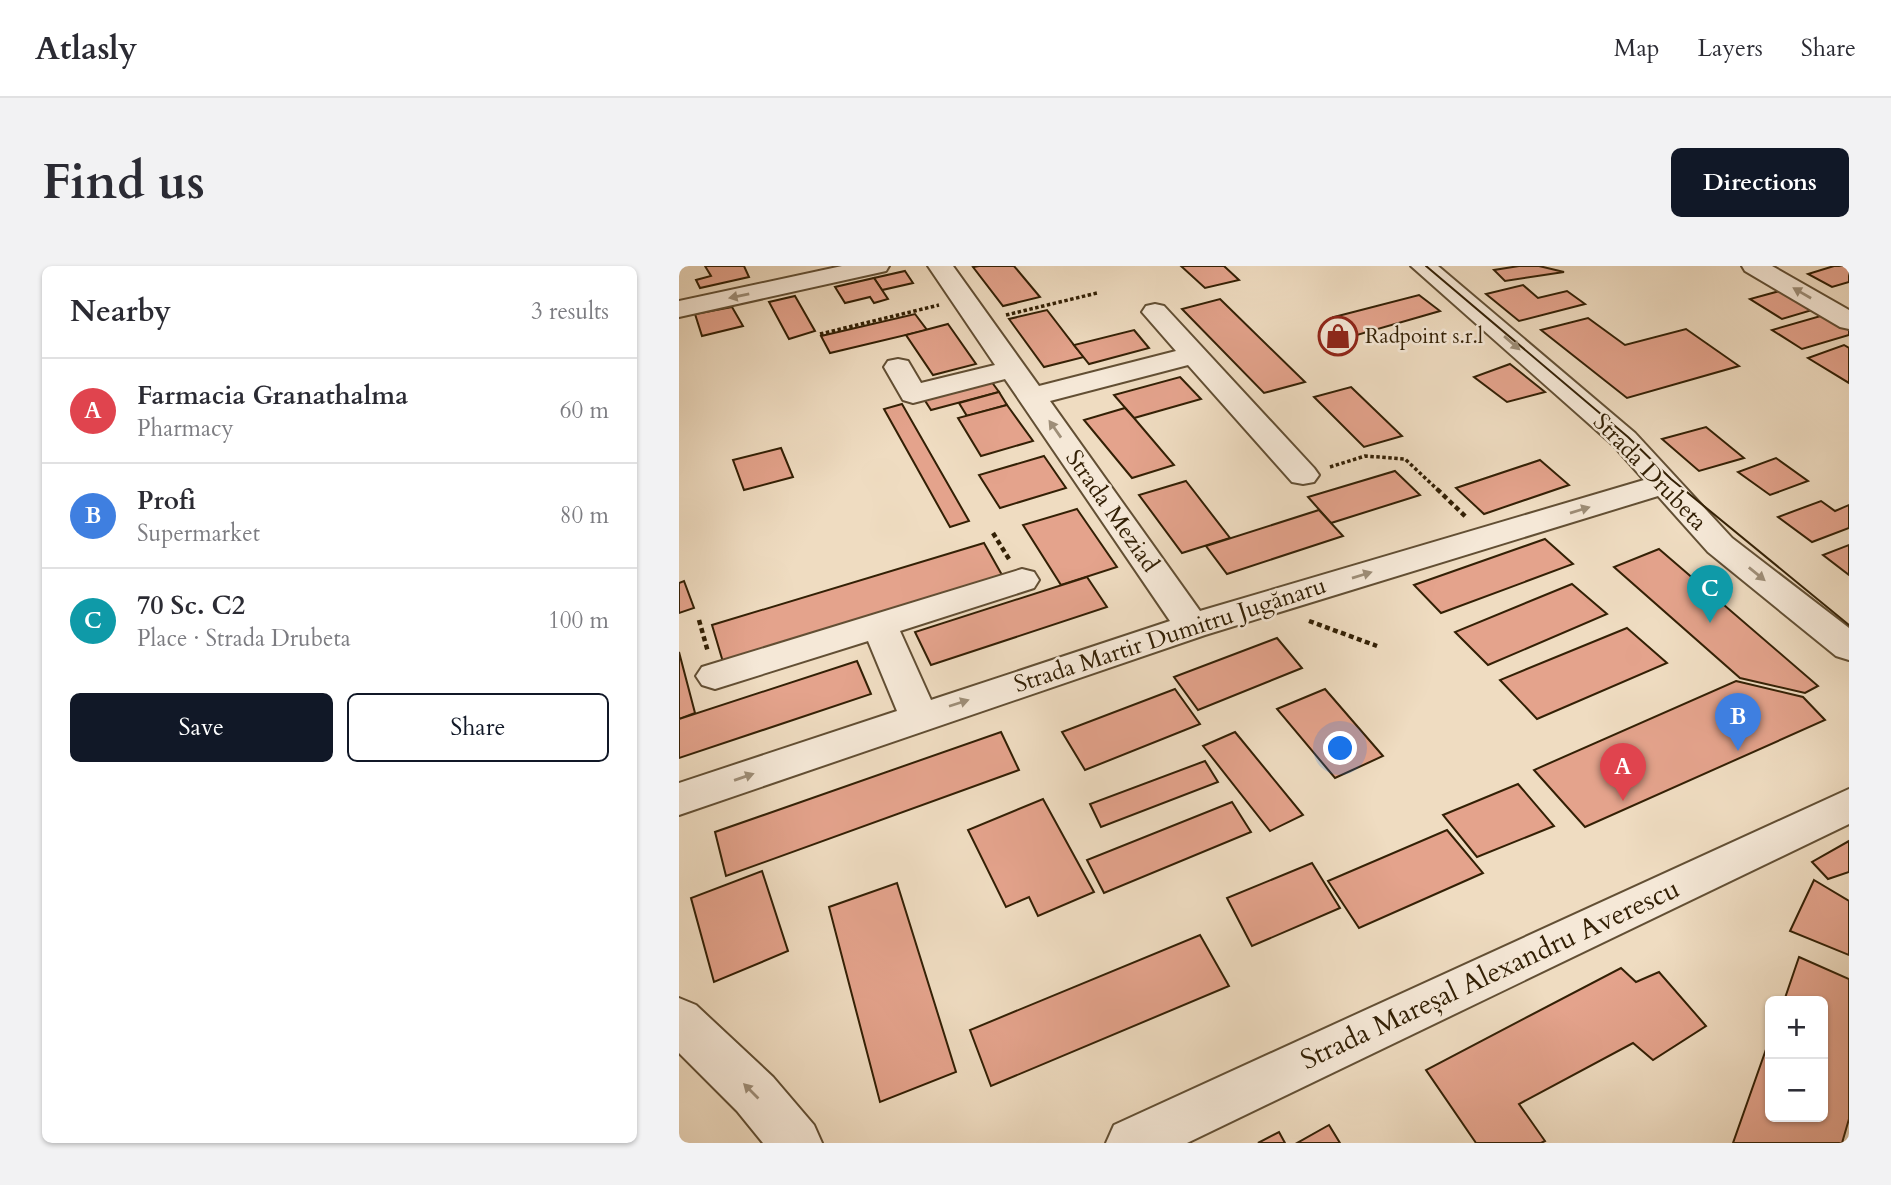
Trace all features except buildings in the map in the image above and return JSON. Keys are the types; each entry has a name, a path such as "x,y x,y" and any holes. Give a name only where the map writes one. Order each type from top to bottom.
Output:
{"street":[{"path":"679,309 776,276 877,266"},
{"name":"Strada Meziad","path":"940,266 1192,626"},
{"name":"Strada Drubeta","path":"1423,266 1624,439 1666,484 1689,514 1720,545 1849,647"},
{"path":"1754,266 1849,321"},
{"path":"1155,312 1303,475"},
{"path":"1032,397 1194,355"},
{"path":"898,367 913,394 1012,369"},
{"name":"Strada Martir Dumitru Jugănaru","path":"679,799 1192,626 1666,484"},
{"path":"715,677 1021,580"},
{"path":"879,625 919,716"},
{"name":"Strada Mareșal Alexandru Averescu","path":"1132,1143 1849,805"},
{"path":"679,1020 755,1094 796,1143"}],"path":[{"path":"820,334 1097,293"},
{"path":"1303,475 1365,456 1405,459 1487,537"},
{"path":"1263,604 1377,646"}],"tram line":[{"path":"1426,266 1628,437 1671,479 1849,625"}],"place":[{"name":"Radpoint s.r.l","path":"1338,336"},
{"name":"70 Sc. C2","path":"1710,623"},
{"name":"Profi","path":"1738,751"},
{"name":"Farmacia Granathalma","path":"1623,801"}]}
